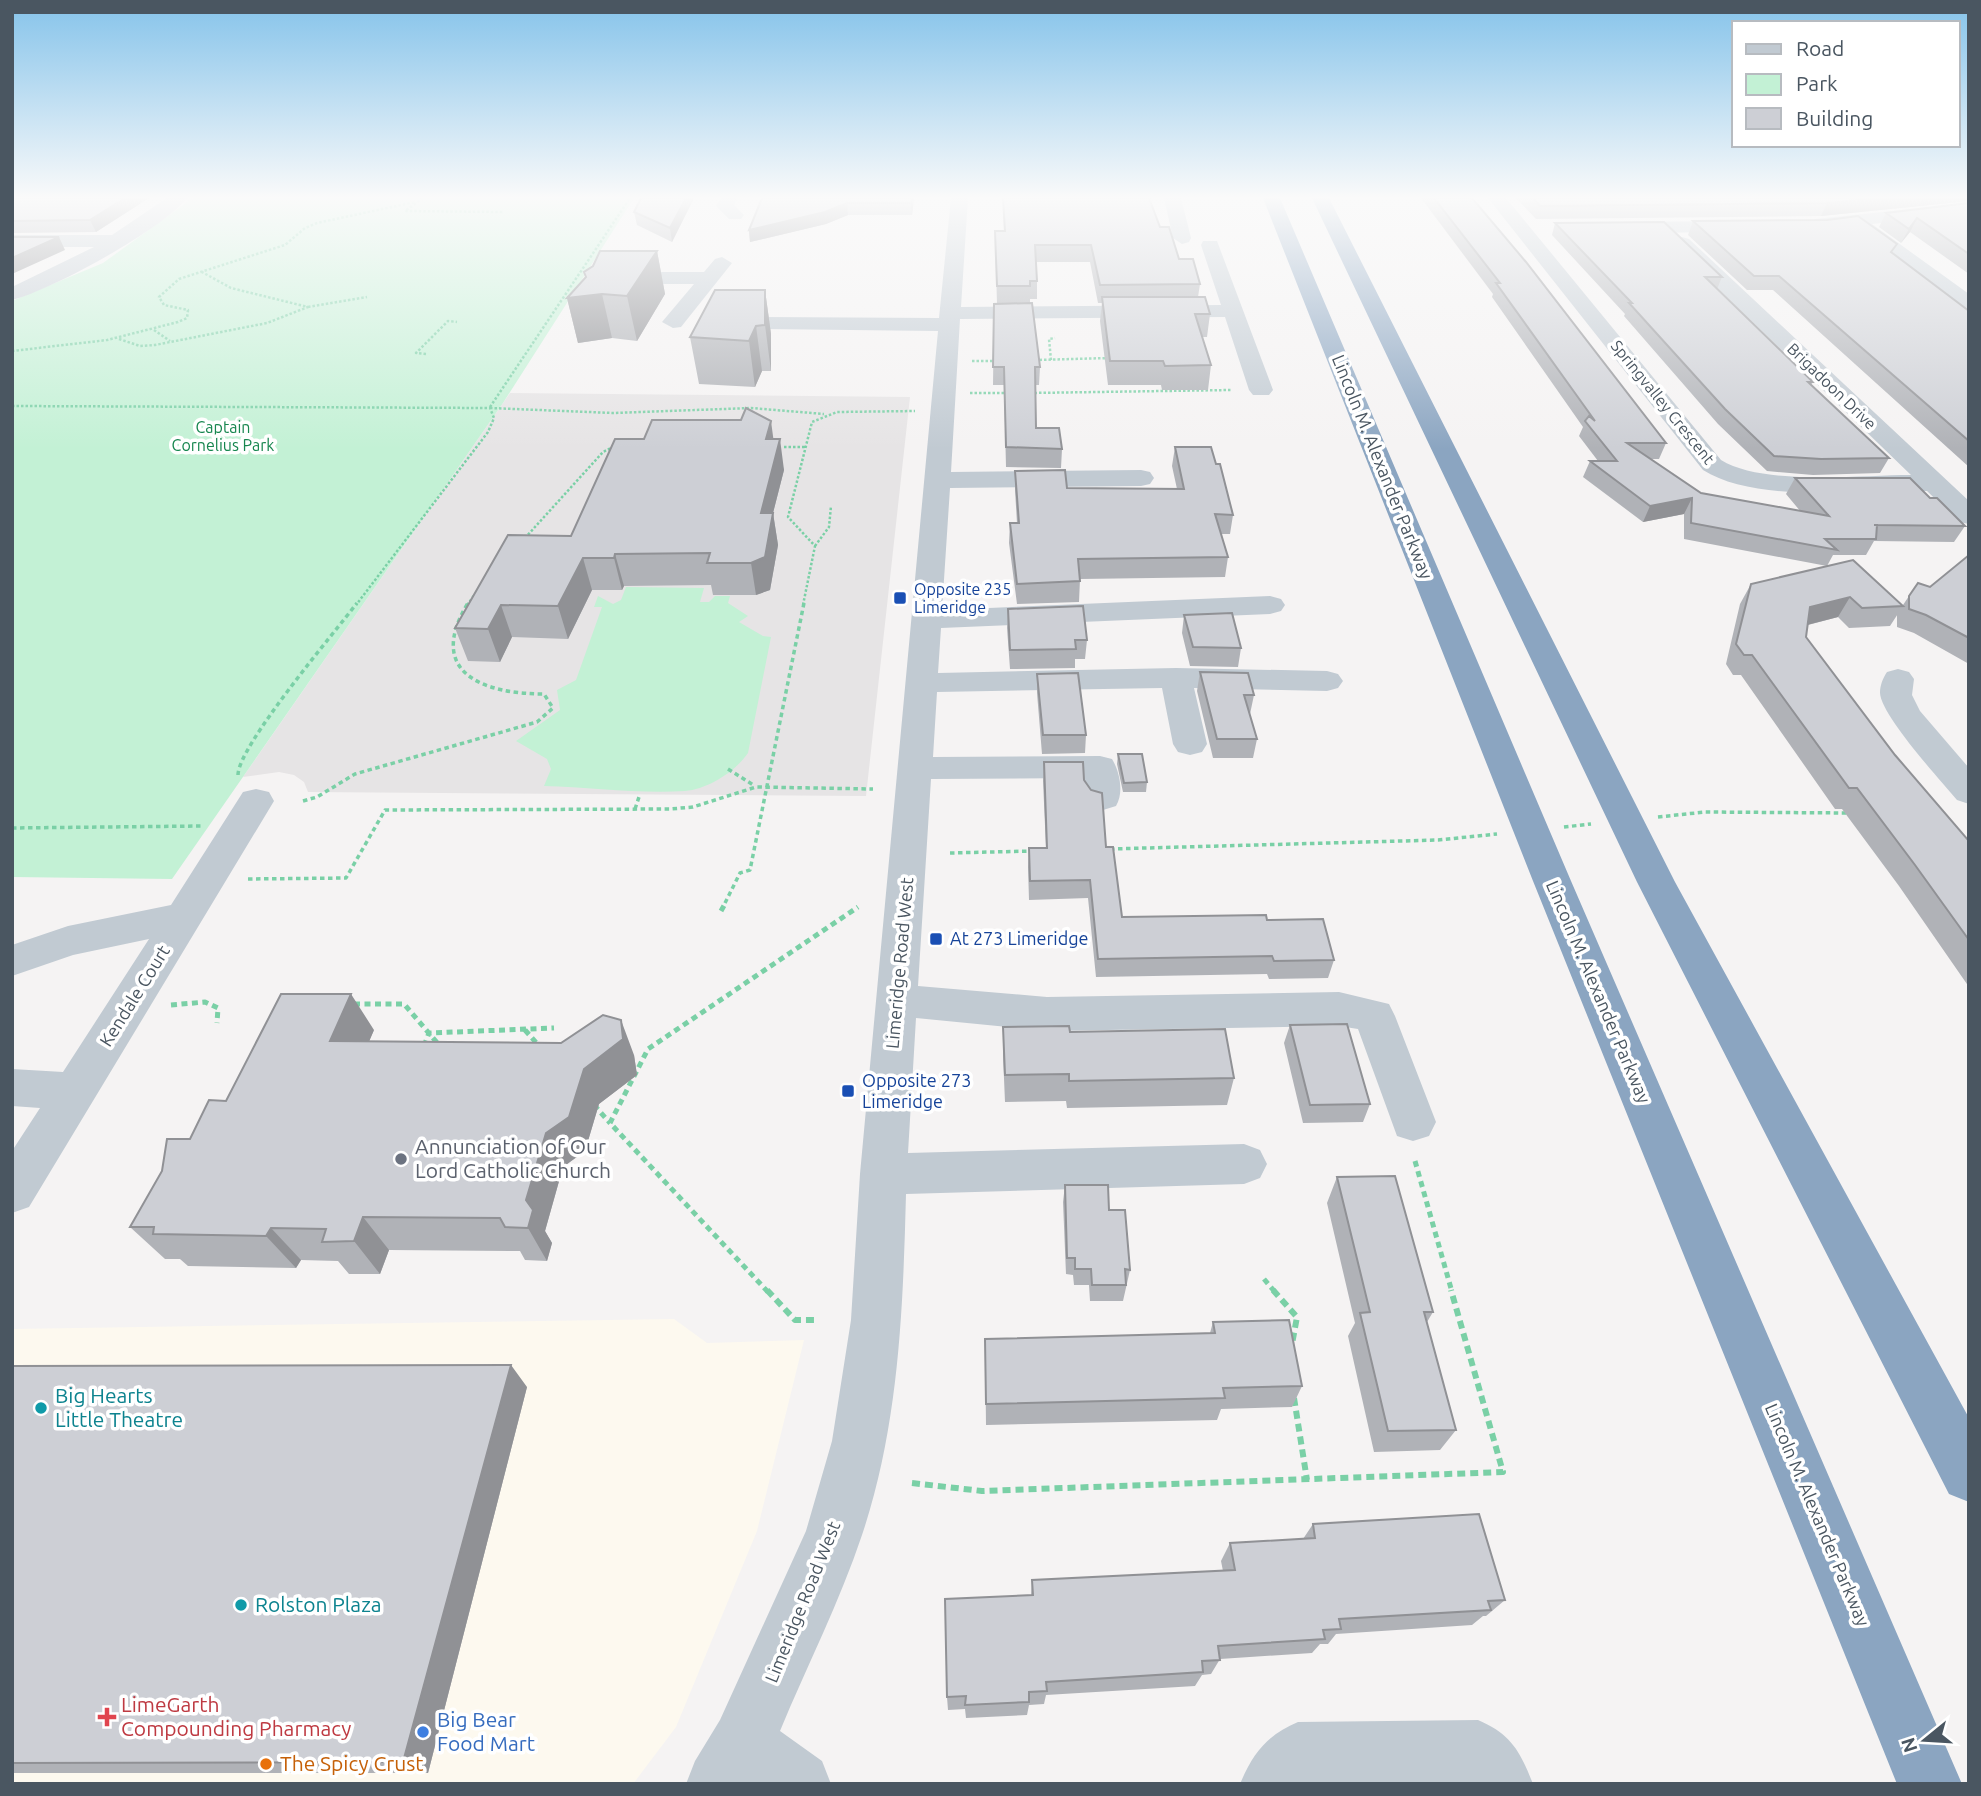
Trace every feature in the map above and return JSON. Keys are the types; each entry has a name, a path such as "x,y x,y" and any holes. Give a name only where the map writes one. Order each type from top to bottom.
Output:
{"highway":[{"name":"Lincoln M. Alexander Parkway","path":"1305,282 1552,881 1930,1784"},
{"path":"1361,282 1656,882 1969,1474"}],"street":[{"path":"12,294 41,282"},
{"path":"673,322 705,282"},
{"name":"Limeridge Road West","path":"731,1763 833,1535 859,1441 877,1320 883,1174 953,282"},
{"path":"1222,282 1261,390"},
{"name":"Springvalley Crescent","path":"1574,282 1712,465 1726,474 1765,483 1934,483"},
{"name":"Brigadoon Drive","path":"1723,282 1969,516"},
{"path":"1939,282 1969,304"},
{"path":"951,314 1231,307"},
{"path":"753,323 951,314 1231,307"},
{"path":"1073,313 1075,337"},
{"path":"939,480 1141,478"},
{"path":"928,620 1270,605"},
{"path":"1176,678 1190,744"},
{"path":"922,683 1176,678 1327,681"},
{"path":"1898,679 1896,695 1906,715 1969,792"},
{"path":"916,768 1100,767 1103,798"},
{"name":"Kendale Court","path":"12,1192 184,917 247,789"},
{"path":"12,961 68,941 184,917"},
{"path":"897,1000 1047,1014 1339,1009 1374,1016 1414,1141"},
{"path":"12,1087 75,1092"},
{"path":"883,1174 1244,1164"},
{"path":"1272,1784 1298,1754 1478,1752 1501,1784"},
{"path":"731,1763 799,1784"}],"path":[{"path":"12,351 114,338 187,318 188,310 164,305 159,297 166,287 178,282"},
{"path":"219,282 231,288 308,307"},
{"path":"489,408 574,282"},
{"path":"114,338 132,341 140,346 267,323 308,307 367,297"},
{"path":"426,354 416,353 448,321 457,322"},
{"path":"153,329 170,341"},
{"path":"1025,360 1051,360 1102,359 1111,358 1121,350 1091,337 1049,339 1051,360"},
{"path":"426,343 435,343"},
{"path":"12,359 18,351"},
{"path":"947,362 999,361"},
{"path":"1142,382 1145,393"},
{"path":"1025,393 1145,393 1252,388 1261,390"},
{"path":"12,405 489,408 628,413 722,406 791,408 827,414 1012,393"},
{"path":"247,789 238,765 271,716 488,432 494,418 489,408"},
{"path":"815,546 788,517 812,422 827,414"},
{"path":"520,544 603,452 624,444"},
{"path":"784,447 806,447"},
{"path":"722,911 740,873 750,870 815,546 829,527 831,506"},
{"path":"303,801 317,797 355,774 537,722 553,708 544,694 513,694 486,688 466,677 453,654 452,630 464,605 482,585"},
{"path":"728,769 756,787"},
{"path":"244,879 346,878 385,810 693,807 766,786 873,789"},
{"path":"635,809 639,797"},
{"path":"1651,818 1705,812 1857,813"},
{"path":"1558,827 1598,823"},
{"path":"12,828 204,826"},
{"path":"1103,849 1438,840 1505,833"},
{"path":"950,853 1034,851"},
{"path":"610,1123 648,1049 858,907"},
{"path":"164,1009 173,1004 205,1002 218,1008 217,1023"},
{"path":"348,1004 404,1004 446,1054"},
{"path":"429,1033 554,1028"},
{"path":"525,1029 542,1048"},
{"path":"422,1053 429,1033"},
{"path":"584,1095 795,1320 817,1320"},
{"path":"912,1483 982,1491 1503,1472 1414,1141"},
{"path":"1264,1279 1297,1317 1290,1354"},
{"path":"1293,1391 1307,1480"}],"shaded area":[{"path":"510,393 910,397 866,796 308,792 304,782 294,775 279,772 243,777"},
{"path":"674,1319 707,1343 804,1340 757,1531 676,1727 633,1784 12,1784 12,1329"}],"green space":[{"name":"Captain Cornelius Park","path":"58,282 580,282 503,403 172,879 12,877 12,301"},
{"path":"626,587 704,588 700,602 709,602 715,596 730,596 728,603 748,616 739,622 763,636 771,637 748,753 736,767 720,778 694,790 668,792 544,786 551,769 547,759 516,741 560,710 557,690 576,680 602,607 594,607 598,596 613,604 621,600"}],"building":[{"path":"582,282 636,282 627,296 602,294 567,298"},
{"path":"997,282 1030,282 1030,286 997,286"},
{"path":"1099,282 1199,282 1200,284 1100,285"},
{"path":"1541,282 1666,443 1627,443 1701,493 1829,516 1795,478 1910,478 1930,498 1937,498 1965,526 1877,525 1876,539 1825,539 1837,550 1691,523 1692,498 1650,506 1590,461 1617,461 1585,421 1589,416 1595,421 1496,283"},
{"path":"1612,282 1710,282 1813,382 1808,382 1889,458 1821,459 1774,456 1725,409 1629,303 1632,303"},
{"path":"1786,282 1930,282 1969,311 1969,441"},
{"path":"715,290 765,290 765,325 756,326 749,341 690,337"},
{"path":"1102,297 1205,297 1210,314 1195,314 1211,365 1165,366 1163,361 1110,361"},
{"path":"1032,303 1040,367 1035,367 1036,428 1059,428 1062,449 1006,447 1004,367 993,367 994,304"},
{"path":"746,408 771,421 766,439 780,439 761,513 773,513 765,557 751,563 707,563 710,553 615,554 614,558 583,558 558,606 501,605 488,629 455,628 508,535 571,536 615,439 644,439 652,420 741,420"},
{"path":"1175,447 1211,447 1216,464 1220,464 1233,515 1215,514 1228,557 1078,559 1080,581 1017,584 1010,523 1019,523 1015,471 1065,470 1067,488 1184,489"},
{"path":"1969,555 1969,638 1909,609 1909,596 1918,583 1930,587"},
{"path":"1853,560 1903,606 1862,608 1850,597 1810,607 1806,637 1895,755 1969,841 1969,940 1857,788 1849,788 1752,655 1744,655 1736,644 1751,584"},
{"path":"1083,606 1087,640 1075,640 1076,649 1010,650 1008,609"},
{"path":"1232,613 1241,648 1193,647 1184,615"},
{"path":"1200,672 1248,673 1254,695 1244,695 1257,739 1217,739"},
{"path":"1078,673 1086,735 1043,735 1037,674"},
{"path":"1118,754 1142,754 1147,782 1124,783"},
{"path":"1044,762 1083,762 1084,780 1091,790 1102,793 1106,847 1113,847 1122,917 1266,915 1267,920 1323,919 1334,960 1274,961 1272,956 1098,959 1090,880 1030,881 1029,848 1047,848"},
{"name":"Annunciation of Our Lord Catholic Church","path":"281,994 351,994 330,1041 561,1043 603,1015 621,1020 623,1039 584,1069 569,1117 546,1133 526,1200 533,1210 528,1228 505,1227 500,1218 363,1217 354,1241 322,1242 326,1229 271,1228 266,1236 153,1234 154,1227 130,1227 162,1171 167,1139 190,1139 209,1100 226,1101"},
{"path":"1347,1024 1370,1104 1310,1105 1290,1025"},
{"path":"1069,1026 1070,1032 1225,1029 1234,1078 1069,1081 1069,1074 1005,1075 1003,1027"},
{"path":"1395,1176 1433,1312 1424,1312 1456,1430 1388,1431 1360,1313 1370,1312 1337,1177"},
{"path":"1065,1185 1108,1185 1109,1210 1125,1210 1130,1270 1125,1269 1126,1285 1092,1285 1091,1269 1075,1269 1075,1258 1067,1258"},
{"path":"1289,1320 1302,1386 1223,1388 1225,1398 986,1404 985,1339 1215,1333 1213,1322"},
{"name":"Rolston Plaza","path":"511,1365 403,1762 12,1763 12,1366"},
{"path":"1479,1514 1505,1600 1488,1601 1491,1610 1339,1619 1341,1629 1323,1630 1325,1639 1218,1646 1220,1660 1202,1661 1203,1672 1046,1682 1047,1691 1029,1692 1029,1702 965,1705 966,1696 947,1697 945,1599 1033,1595 1032,1580 1235,1570 1230,1543 1315,1538 1313,1524"}],"place":[{"name":"Opposite 235 Limeridge","path":"900,598"},
{"name":"At 273 Limeridge","path":"936,939"},
{"name":"Opposite 273 Limeridge","path":"848,1091"},
{"name":"Annunciation of Our Lord Catholic Church","path":"401,1159"},
{"name":"Big Hearts Little Theatre","path":"41,1408"},
{"name":"Rolston Plaza","path":"241,1605"},
{"name":"LimeGarth Compounding Pharmacy","path":"107,1717"},
{"name":"Big Bear Food Mart","path":"423,1732"},
{"name":"The Spicy Crust","path":"266,1764"}]}
